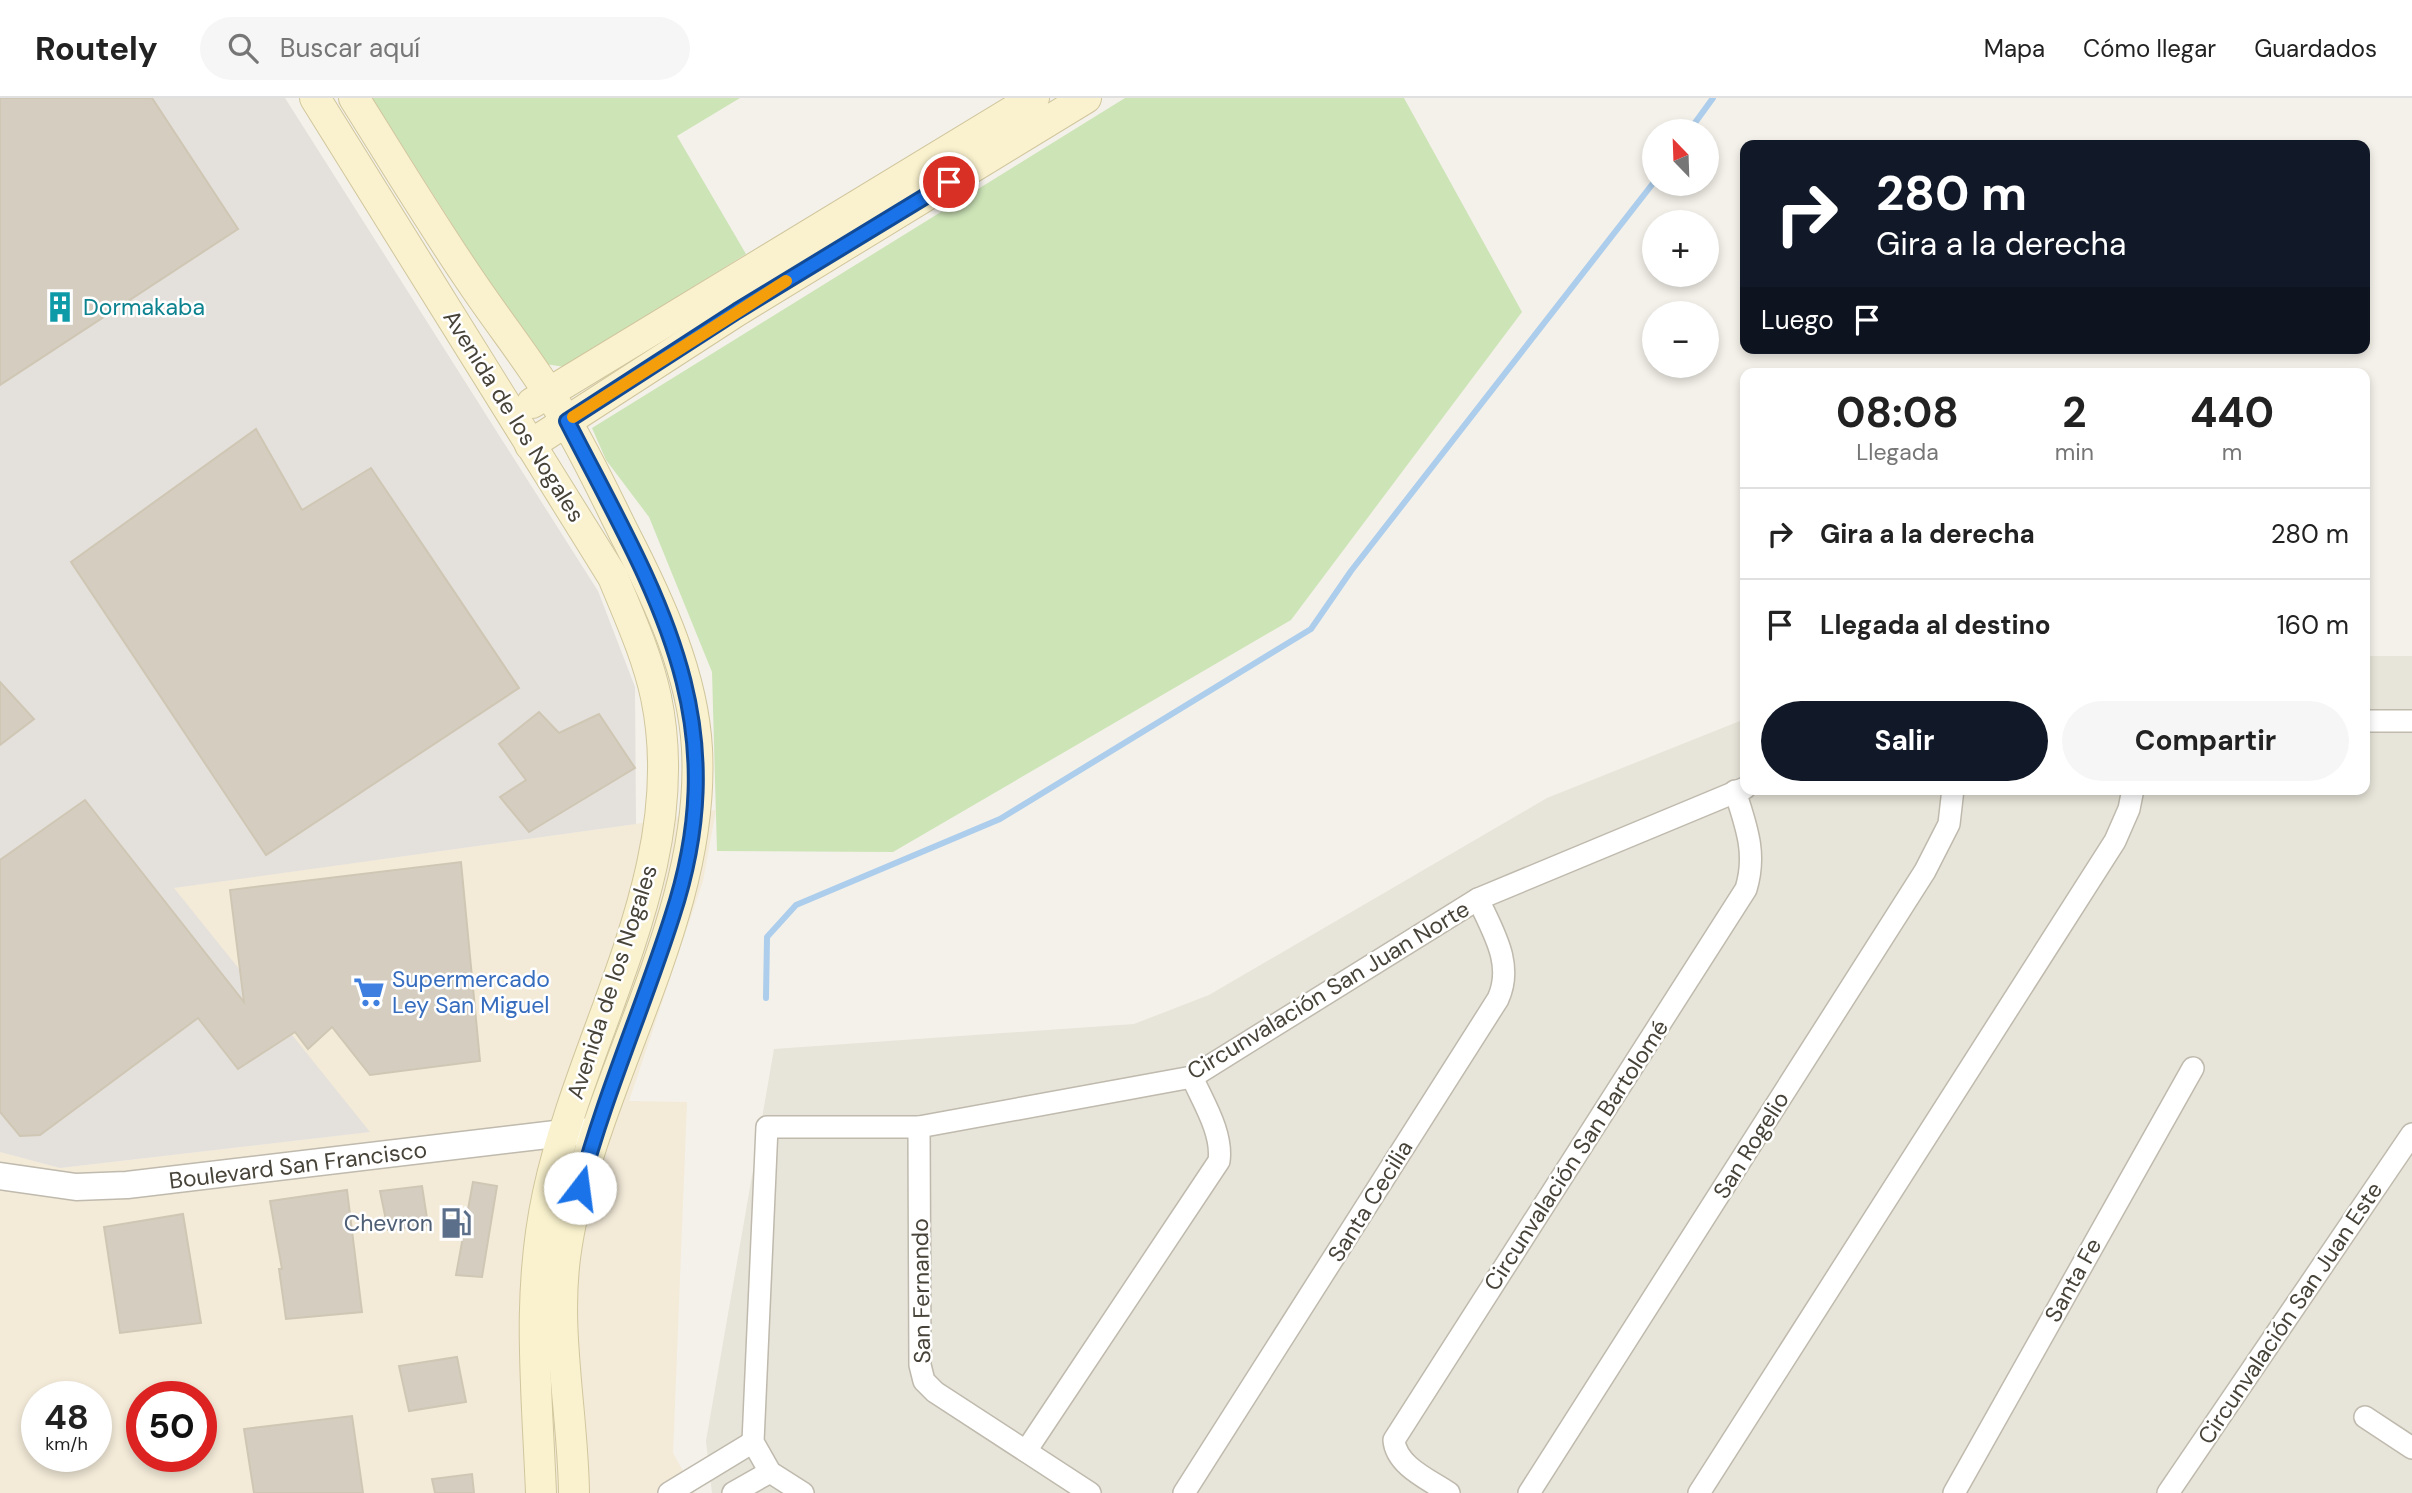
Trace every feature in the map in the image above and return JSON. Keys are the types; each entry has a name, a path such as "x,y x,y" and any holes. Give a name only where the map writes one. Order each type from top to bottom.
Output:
{"main road":[{"name":"Avenida de los Nogales","path":"316,98 614,577 646,662 656,698 661,749 661,806 652,865 636,923 561,1134 547,1196 532,1307 541,1493"},
{"name":"Avenida de los Nogales","path":"354,98 470,281 567,421 663,616 689,696 697,747 692,840 681,885 597,1129 567,1242 561,1304 576,1491"},
{"path":"530,445 567,421 729,299 1034,98"},
{"path":"512,416 549,392 729,299 1086,98"}],"street":[{"path":"2370,721 2412,721"},
{"name":"Circunvalación San Juan Norte","path":"753,1442 766,1127 919,1127 1192,1077 1478,899 1740,789"},
{"name":"Circunvalación San Bartolomé","path":"1449,1493 1398,1456 1394,1440 1746,889 1753,861 1741,795"},
{"name":"San Rogelio","path":"1529,1493 1925,871 1949,824 1953,795"},
{"path":"1699,1493 2115,841 2129,809 2132,795"},
{"name":"Santa Cecilia","path":"1184,1493 1498,999 1503,988 1504,962 1478,899"},
{"name":"Santa Fe","path":"1954,1493 2193,1068"},
{"path":"1026,1451 1219,1161 1221,1149 1192,1077"},
{"name":"San Fernando","path":"919,1127 919,1343 924,1381 934,1392 1090,1493"},
{"name":"Boulevard San Francisco","path":"0,1176 76,1186 127,1185 597,1129"},
{"name":"Circunvalación San Juan Este","path":"2168,1493 2412,1134"},
{"path":"2365,1417 2412,1448"},
{"path":"669,1493 753,1442 770,1472 803,1493"},
{"path":"733,1493 770,1472"}],"shaded area":[{"path":"0,98 285,98 598,591 635,687 636,824 174,888 370,1132 60,1168 0,1152"},
{"path":"2370,656 2412,656 2412,1493 712,1493 706,1441 774,1049 1134,1024 1209,995 1547,798 1740,721 1740,795 2370,795"},
{"path":"716,810 703,881 629,1101 687,1102 673,1453 695,1493 0,1493 0,1152 60,1168 369,1132 173,888 636,824"}],"green space":[{"path":"372,98 740,98 677,136 746,254 565,367 545,364 514,322"},
{"path":"1125,98 1404,98 1522,312 1291,620 893,852 717,851 712,672 649,517 606,460 592,428"}],"building":[{"name":"Dormakaba","path":"0,98 152,98 238,229 0,385"},
{"path":"256,429 302,510 371,468 519,688 266,855 71,562"},
{"path":"0,682 34,719 0,745"},
{"path":"539,712 559,733 599,714 635,768 529,832 500,797 526,780 499,744"},
{"path":"85,800 244,1002 230,890 461,862 480,1061 370,1075 332,1027 308,1049 295,1032 238,1069 198,1018 40,1135 20,1136 0,1112 0,860"},
{"path":"473,1182 497,1186 482,1277 456,1275"},
{"path":"422,1186 428,1225 388,1230 380,1191"},
{"path":"347,1190 362,1312 286,1319 279,1269 282,1269 270,1201"},
{"path":"183,1214 201,1323 120,1333 104,1227"},
{"path":"457,1357 466,1402 409,1411 399,1366"},
{"path":"352,1416 363,1493 254,1493 244,1429"},
{"path":"472,1474 474,1493 435,1493 432,1479"}],"waterway":[{"path":"1698,119 1713,98"},
{"path":"766,998 767,937 796,905 1000,819 1311,629 1351,571 1643,196"}],"slow traffic":[{"path":"573,417 786,281"}],"place":[{"name":"Dormakaba","path":"60,307"},
{"name":"Supermercado Ley San Miguel","path":"369,992"},
{"name":"Chevron","path":"456,1223"}],"route":[{"path":"580,1188 597,1129 673,916 692,840 697,747 689,696 663,616 645,574 567,421 737,311 949,182"}]}
